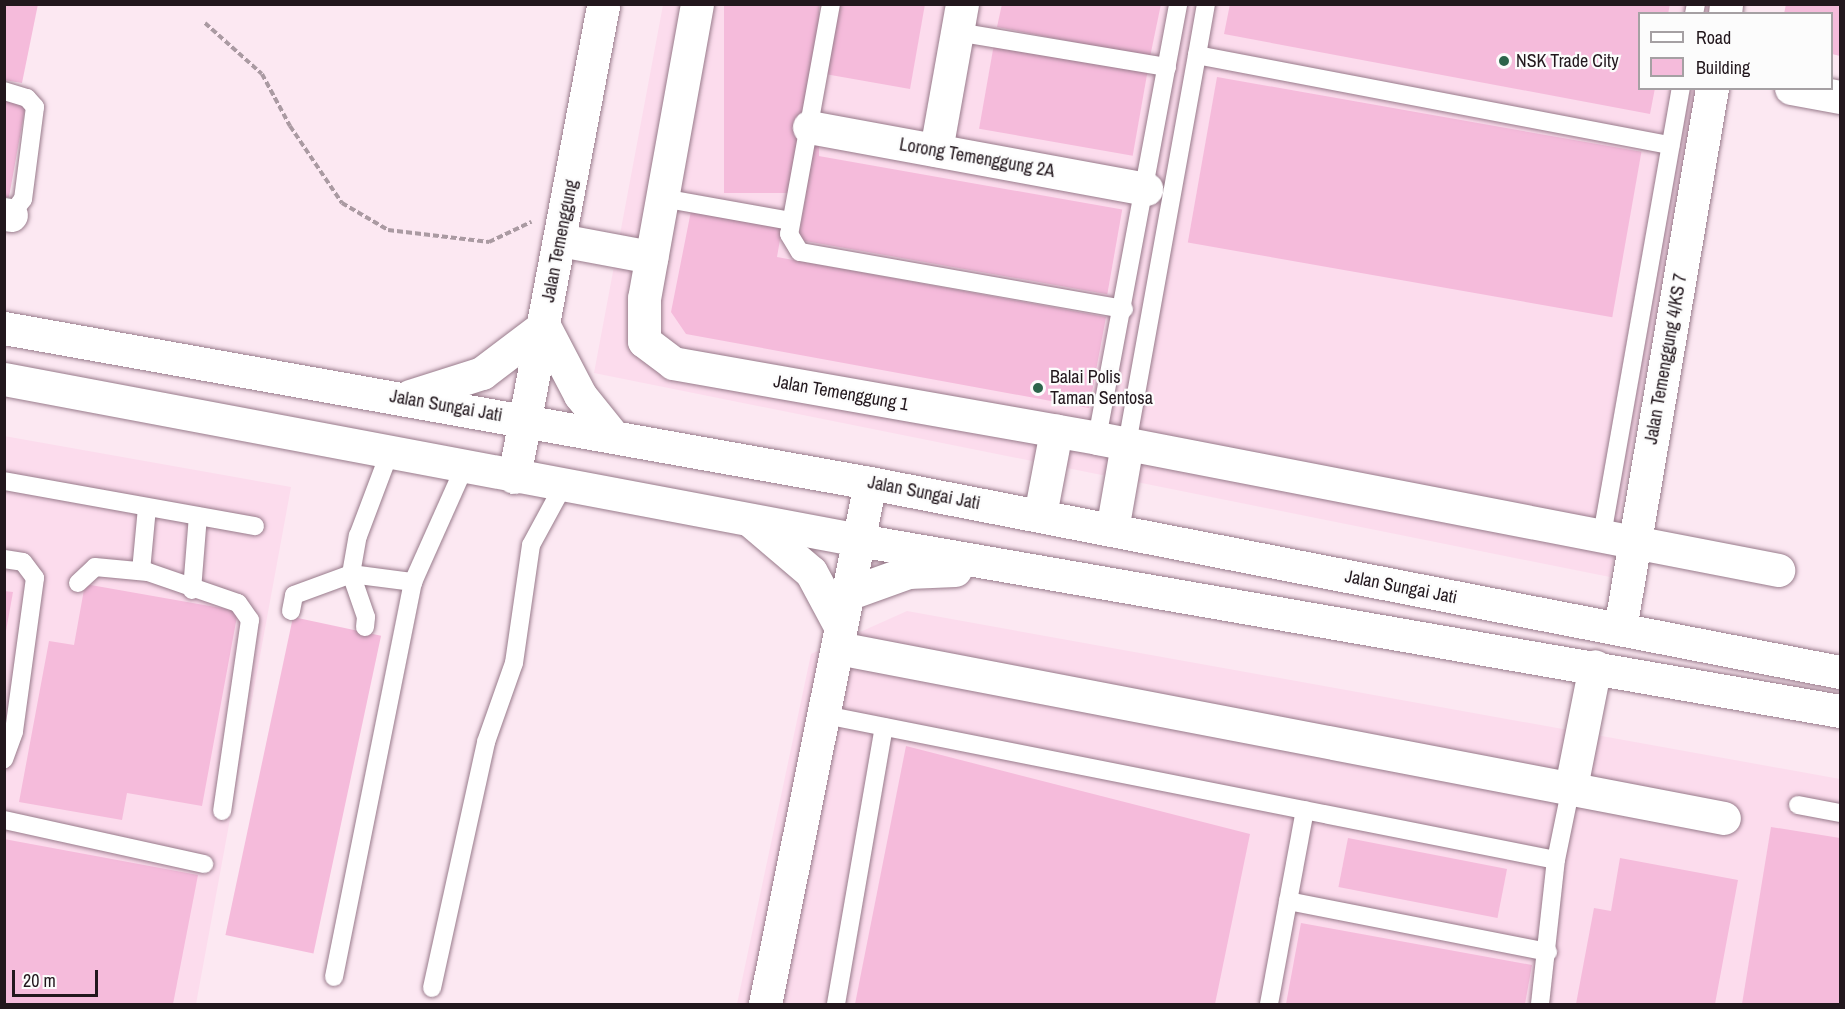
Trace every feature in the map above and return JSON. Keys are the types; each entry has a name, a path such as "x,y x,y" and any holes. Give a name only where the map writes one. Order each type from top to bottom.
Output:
{"street":[{"name":"Jalan Temenggung","path":"514,477 561,240 603,4"},
{"name":"Jalan Temenggung 1","path":"697,4 662,198 636,254 644,298 644,341 673,363 1112,441 1778,570"},
{"path":"936,150 959,18"},
{"name":"Jalan Temenggung 4/KS 7","path":"1620,629 1712,90"},
{"path":"1802,90 1840,97"},
{"name":"Lorong Temenggung 2A","path":"809,127 1146,189"},
{"path":"561,240 636,254"},
{"path":"403,398 482,373 544,326 580,395 613,436"},
{"name":"Jalan Sungai Jati","path":"4,328 870,483 1840,672"},
{"path":"4,379 751,521 1029,567 1840,711"},
{"path":"1040,515 1056,431"},
{"path":"1112,441 1112,530"},
{"path":"765,1005 839,637 850,593 870,483"},
{"path":"751,521 811,572 839,637"},
{"path":"850,593 908,572 1029,567"},
{"path":"839,637 1724,818"},
{"path":"1571,787 1595,666"}],"lane":[{"path":"831,4 789,234 800,252 1124,309"},
{"path":"1112,441 1124,309 1178,4"},
{"path":"1112,441 1146,343 1206,4"},
{"path":"959,18 1167,67"},
{"path":"1197,56 1671,145"},
{"path":"1602,535 1681,90"},
{"path":"4,91 27,98 35,107 23,199 8,214"},
{"path":"662,198 791,221"},
{"path":"365,627 366,617 351,574 358,536 389,454"},
{"path":"334,977 413,582 464,468"},
{"path":"4,482 255,526"},
{"path":"432,987 486,742 514,663 531,545 563,486"},
{"path":"141,571 147,507"},
{"path":"192,590 198,516"},
{"path":"4,560 23,562 35,578 14,732 4,759"},
{"path":"78,583 96,567 141,571 192,590 238,603 250,620 222,811"},
{"path":"291,611 294,595 351,574 413,582"},
{"path":"825,715 1556,860"},
{"path":"836,1005 884,727"},
{"path":"1540,1005 1548,952 1556,860 1571,787"},
{"path":"1798,805 1840,813"},
{"path":"1269,1005 1305,810"},
{"path":"4,820 204,864"},
{"path":"1288,902 1548,952"}],"path":[{"path":"205,23 262,74 290,126 342,203 388,230 489,242 567,206"}],"shaded area":[{"path":"663,5 1711,5 1709,12 1638,12 1638,90 1696,90 1610,577 594,373"},
{"path":"4,436 291,487 196,1004 5,1004"},
{"path":"907,611 1840,779 1840,1004 737,1004 811,654"}],"building":[{"path":"4,4 38,4 22,83 4,80"},
{"path":"724,4 819,4 819,193 724,193"},
{"path":"838,4 925,4 910,89 825,74"},
{"path":"1002,4 1161,4 1150,57 997,27"},
{"name":"NSK Trade City","path":"1230,4 1670,4 1668,12 1638,12 1638,90 1655,90 1650,114 1224,34"},
{"path":"1786,4 1840,4 1840,56 1833,54 1833,12 1784,12"},
{"path":"994,44 1148,71 1133,156 979,129"},
{"path":"1217,77 1641,152 1612,317 1188,242"},
{"path":"4,99 26,103 9,197 4,197"},
{"path":"813,155 1122,210 1107,294 798,240"},
{"path":"691,211 782,228 777,257 1106,317 1089,408 686,334 671,312"},
{"path":"85,584 238,611 202,806 127,793 122,820 19,802 49,641 74,645"},
{"path":"4,591 13,592 6,631 4,631"},
{"path":"293,617 381,636 313,954 225,935"},
{"path":"906,746 1250,834 1215,1004 855,1004"},
{"path":"1771,827 1840,838 1840,1004 1742,1004"},
{"path":"1348,838 1507,869 1497,918 1338,887"},
{"path":"4,839 198,875 173,1004 4,1004"},
{"path":"1620,858 1738,880 1715,1004 1576,1004 1594,908 1611,911"},
{"path":"1301,923 1532,965 1525,1004 1286,1004"}],"place":[{"name":"NSK Trade City","path":"1504,61"},
{"name":"Balai Polis Taman Sentosa","path":"1038,388"}]}
